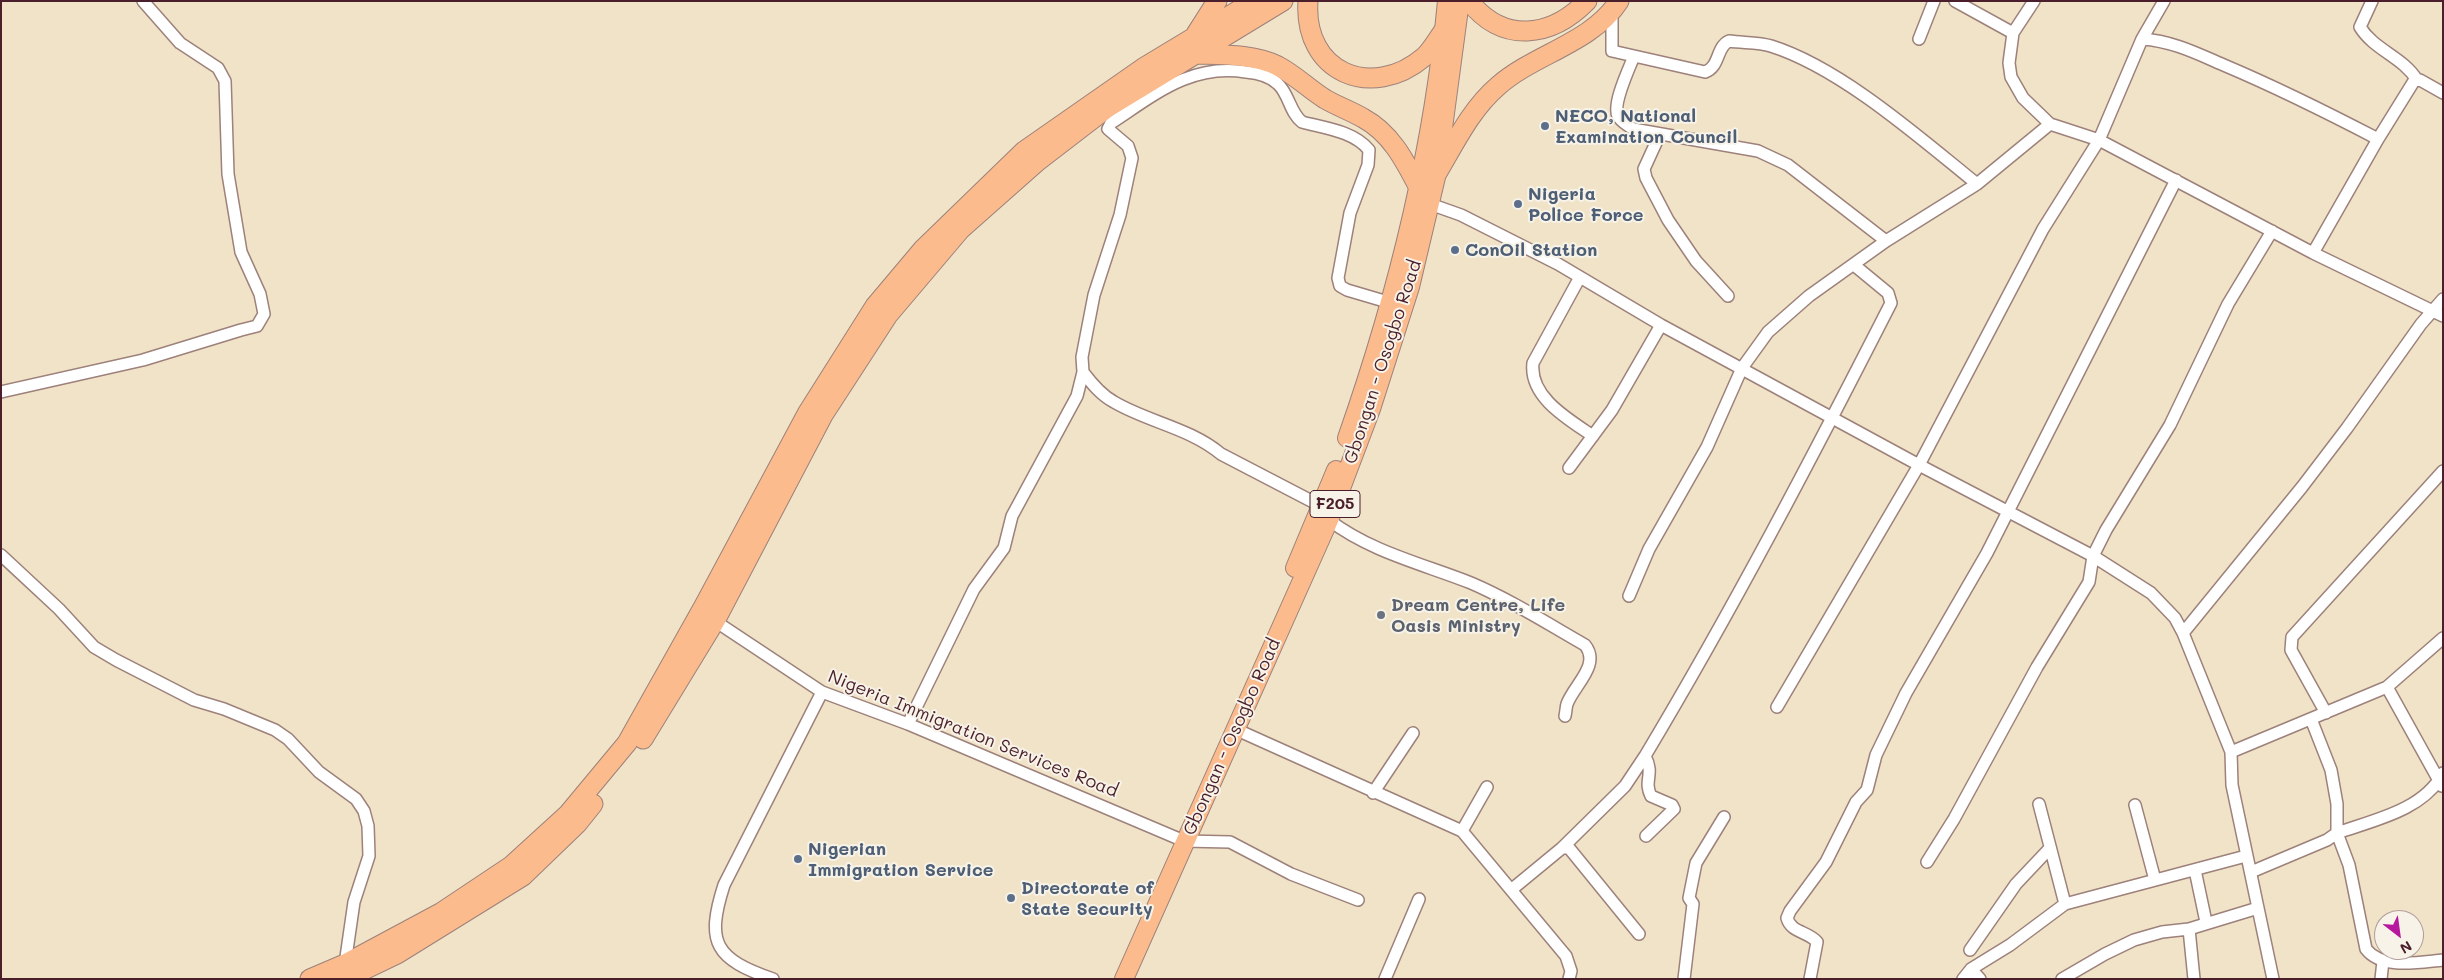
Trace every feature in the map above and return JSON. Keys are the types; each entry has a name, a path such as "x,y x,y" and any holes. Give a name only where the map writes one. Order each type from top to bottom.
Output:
{"highway":[{"path":"1195,46 1217,1"},
{"path":"310,979 345,971 397,954 523,876 570,830 633,755 715,621 823,415 888,315 960,230 1038,161 1107,108 1195,46 1254,1"},
{"path":"345,971 442,912 510,866 568,814 627,743 704,606 808,412 875,306 923,249 1024,151 1142,68 1195,46 1283,1"},
{"path":"1308,1 1309,25 1323,59 1338,70 1355,77 1389,77 1410,67 1426,56 1445,29"},
{"path":"1469,1 1482,16 1500,26 1523,33 1545,28 1572,16 1587,1"},
{"path":"1437,173 1471,117 1498,86 1534,61 1567,44 1616,6"},
{"path":"1195,46 1277,65 1324,98 1364,118 1379,129 1399,152 1419,188"}],"main road":[{"name":"Gbongan - Osogbo Road","path":"1124,979 1179,839 1292,576 1325,513 1341,457 1391,303 1419,188 1433,115 1447,1"},
{"name":"Gbongan - Osogbo Road","path":"1111,979 1235,729 1371,408 1410,287 1437,173 1460,1"}],"street":[{"path":"1,392 143,360 257,326 264,314 260,294 241,252 236,223 228,174 225,81 218,68 180,43 143,1"},
{"path":"1919,39 1934,1"},
{"path":"1955,1 2013,33"},
{"path":"2034,1 2013,33 2009,64 2011,76 2023,98 2050,124 2098,140 2313,252 2438,313"},
{"path":"1777,707 1919,465 2042,229 2098,140 2142,39 2164,1"},
{"path":"2372,1 2360,27 2366,36 2410,68 2417,80 2443,92"},
{"path":"1616,6 1612,51 1705,72 1714,67 1726,42 1770,45 1806,60 1833,76 1905,126 1977,184"},
{"path":"2142,39 2168,41 2282,90 2378,139"},
{"path":"1634,56 1617,101 1618,116 1633,129 1758,151 1773,157 1788,165 1886,242"},
{"path":"908,724 974,589 1004,548 1012,516 1077,396 1083,372 1082,357 1094,295 1120,215 1132,158 1128,146 1108,129 1111,123 1166,87 1187,77 1217,69 1260,74 1277,82 1284,91 1297,118 1302,122 1350,135 1363,143 1369,150 1368,165 1350,213 1338,278 1340,286 1347,290 1391,303"},
{"path":"2313,252 2378,139 2414,81 2417,80"},
{"path":"1629,596 1649,549 1707,448 1742,368 1768,332 1809,296 1886,242 1977,184 2050,124"},
{"path":"1660,134 1644,168 1646,178 1668,220 1696,262 1728,296"},
{"path":"1810,979 1817,942 1813,938 1792,929 1787,918 1794,905 1826,862 1856,802 1867,790 1876,755 1906,693 1987,553 2006,512 2176,180"},
{"path":"1430,204 1461,215 1580,277 1662,325 1919,465 2093,556 2151,593 2175,618 2183,633 2231,752 2232,785 2273,979"},
{"path":"1927,862 1954,819 2032,675 2089,582 2093,556 2106,530 2170,425 2228,304 2272,231"},
{"path":"1511,890 1562,848 1624,786 1645,756 1701,661 1833,418 1891,303 1888,293 1854,265"},
{"path":"1580,277 1533,363 1532,372 1535,384 1558,411 1593,436"},
{"path":"2183,633 2239,566 2336,443 2421,324 2438,313 2443,299"},
{"path":"1569,468 1593,436 1639,366 1662,325"},
{"path":"1083,372 1100,392 1113,402 1207,442 1221,454 1325,513 1350,535 1384,551 1473,584 1585,645 1590,651 1591,658 1568,703 1566,716"},
{"path":"1077,396 1100,392"},
{"path":"2326,713 2291,650 2292,638 2443,470"},
{"path":"1,555 60,609 94,647 194,700 224,709 275,730 288,740 319,772 356,799 364,811 368,826 368,856 354,902 345,971"},
{"name":"Nigeria Immigration Services Road","path":"715,621 822,692 908,724 1179,839"},
{"path":"2231,752 2387,687 2443,638"},
{"path":"2250,872 2327,840 2337,833 2409,806 2429,794 2441,781 2387,687"},
{"path":"773,979 750,971 725,955 719,948 715,926 717,906 724,885 822,692"},
{"path":"2311,719 2331,770 2336,804 2337,833 2349,865 2360,910 2364,943 2371,955 2384,961 2403,963 2443,960"},
{"path":"1235,729 1373,793 1462,831 1566,956 1571,971 1569,979"},
{"path":"1373,793 1413,733"},
{"path":"1645,756 1650,767 1648,789 1651,796 1672,805 1674,809 1646,836"},
{"path":"1462,831 1487,788"},
{"path":"2039,804 2065,904"},
{"path":"2135,805 2155,880"},
{"path":"1684,979 1693,904 1689,898 1696,863 1724,818"},
{"path":"1179,839 1230,842 1291,874 1358,900"},
{"path":"1562,848 1568,848 1639,934"},
{"path":"1970,950 2016,884 2050,848"},
{"path":"1963,979 1972,970 2010,945 2065,904 2246,856"},
{"path":"2195,870 2206,922"},
{"path":"1385,979 1419,899"},
{"path":"2062,979 2105,954 2134,940 2162,932 2189,929 2206,922 2258,908"},
{"path":"2189,929 2194,979"},
{"path":"2382,979 2384,961"},
{"path":"1972,970 1980,979"}],"place":[{"name":"NECO, National Examination Council","path":"1545,126"},
{"name":"Nigeria Police Force","path":"1518,204"},
{"name":"ConOil Station","path":"1455,250"},
{"name":"Dream Centre, Life Oasis Ministry","path":"1381,615"},
{"name":"Nigerian Immigration Service","path":"798,859"},
{"name":"Directorate of State Security","path":"1011,898"}]}
